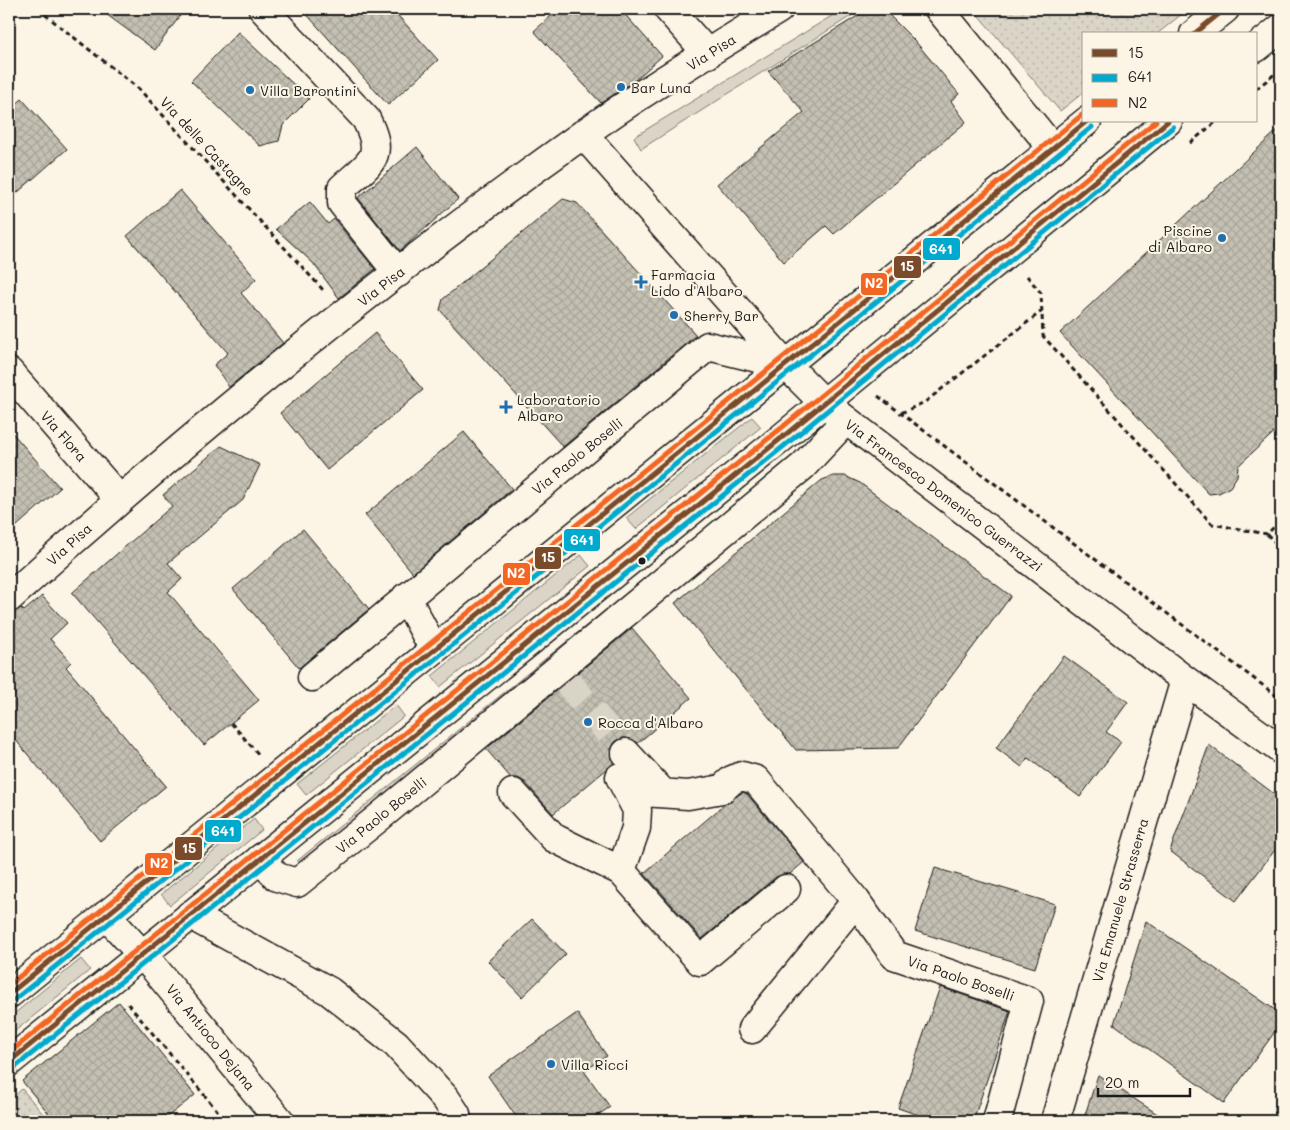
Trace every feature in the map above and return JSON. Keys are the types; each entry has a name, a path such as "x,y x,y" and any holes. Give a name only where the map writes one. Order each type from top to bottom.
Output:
{"street":[{"path":"263,9 366,119 376,139 373,159 342,188 342,203 398,273"},
{"path":"668,9 708,54"},
{"name":"Via Pisa","path":"9,598 119,499 398,273 583,134 779,9"},
{"path":"939,9 1052,149"},
{"path":"1196,32 1225,9"},
{"path":"1258,46 1281,28"},
{"path":"9,994 433,648 1085,122"},
{"path":"9,1062 824,403 1167,122"},
{"name":"Via Francesco Domenico Guerrazzi","path":"583,134 786,365 824,403 1185,680 1281,750"},
{"name":"Via Paolo Boselli","path":"312,677 406,597 615,426 708,346 786,365"},
{"name":"Via Flora","path":"9,372 119,499"},
{"name":"Via Paolo Boselli","path":"260,859 277,877 297,883 555,679 803,466 846,420"},
{"path":"406,597 433,648"},
{"name":"Via Emanuele Strasserra","path":"1055,1121 1185,680"},
{"name":"Via Paolo Boselli","path":"621,871 636,828 637,810 619,765 664,794 688,795 722,789 732,780 742,776 756,780 856,901 894,955 1029,1001 997,1121"},
{"path":"513,793 554,838 621,871 700,961 786,889"},
{"path":"752,1029 856,901"},
{"name":"Via Antioco Dejana","path":"106,915 141,954 280,1121"},
{"path":"190,915 329,991 396,1044 446,1099 456,1114 457,1121"}],"path":[{"name":"Via delle Castagne","path":"38,9 139,90 346,314"},
{"path":"1258,87 1281,69"},
{"path":"1186,146 1216,122"},
{"path":"1019,281 1034,269"},
{"path":"1026,275 1041,293 1043,336 1212,524 1268,534 1281,549"},
{"path":"901,413 925,402 1042,311"},
{"path":"886,390 878,396 1281,699"},
{"path":"1268,534 1281,520"},
{"path":"231,723 263,760"},
{"path":"124,999 226,1121"}],"shaded area":[{"path":"843,9 862,9 641,149 634,137"},
{"path":"973,9 1188,9 1159,32 1082,32 1082,94 1060,111"},
{"path":"752,417 761,427 636,529 626,518"},
{"path":"786,463 301,869 297,861"},
{"path":"581,555 590,566 440,687 432,676"},
{"path":"396,705 404,716 306,795 297,784"},
{"path":"254,819 262,830 170,905 161,894"},
{"path":"81,959 90,970 9,1036 9,1018"},
{"path":"22,1089 49,1121 11,1121 9,1119 9,1101"}],"building":[{"path":"99,9 185,9 155,50"},
{"path":"302,9 392,9 438,60 388,105"},
{"path":"559,9 620,9 662,56 634,81 601,103 534,31"},
{"path":"869,9 883,9 915,41 959,94 951,101 966,122 834,234 826,226 784,262 717,184 804,112 768,71"},
{"name":"Villa Barontini","path":"238,32 309,99 283,125 279,141 260,146 191,81"},
{"path":"22,99 67,149 9,200 9,111"},
{"name":"Piscine di Albaro","path":"1281,127 1281,426 1238,466 1237,476 1230,487 1219,493 1209,494 1060,333"},
{"path":"417,147 458,199 400,251 358,198"},
{"path":"180,190 256,279 241,293 283,343 229,387 214,365 228,353 127,236"},
{"path":"563,199 577,203 696,335 563,447 440,310 443,299"},
{"path":"310,202 328,224 334,219 375,269 339,298 313,263 276,229"},
{"path":"375,333 423,390 327,470 280,413"},
{"path":"9,429 60,488 9,533"},
{"path":"464,432 512,489 413,573 365,515"},
{"path":"221,446 260,465 243,500 168,563 182,579 168,592 259,700 204,745 72,593 172,506 163,495"},
{"path":"833,476 845,476 860,483 1011,596 898,748 796,750 675,603 822,480"},
{"path":"303,529 369,609 299,668 233,589"},
{"path":"42,596 67,623 50,639 71,662 66,667 166,786 100,841 9,732 9,613 21,608 24,611"},
{"name":"Rocca d'Albaro","path":"632,628 691,698 638,743 630,738 616,741 611,749 614,763 553,814 525,782 518,778 511,778 486,749"},
{"path":"1064,656 1128,702 1106,732 1121,742 1080,797 1028,758 1022,767 996,748"},
{"path":"1209,745 1281,799 1281,842 1236,901 1170,851"},
{"path":"743,792 747,794 804,862 790,874 776,877 702,939 644,873 725,804"},
{"path":"935,868 1055,904 1035,968 915,931"},
{"path":"532,919 566,954 522,997 488,961"},
{"path":"1146,921 1281,1014 1281,1023 1224,1103 1114,1024"},
{"path":"940,987 1010,1011 973,1121 936,1121 898,1108"},
{"path":"119,1002 195,1095 162,1121 55,1121 22,1081"},
{"name":"Villa Ricci","path":"577,1013 607,1056 584,1071 610,1107 589,1121 519,1121 488,1076"},
{"path":"1098,1075 1168,1121 1083,1121"}],"tunnel":[{"path":"565,679 626,753"}],"transit line":[{"name":"15","path":"1196,32 1225,9"},
{"name":"N2","path":"9,985 1082,115"},
{"name":"15","path":"9,994 1086,122"},
{"name":"N2","path":"9,1053 774,434 1155,122"},
{"name":"15","path":"9,1062 779,440 1167,122"},
{"name":"641","path":"14,1000 1092,127"},
{"name":"641","path":"14,1068 784,446 1173,127"}],"place":[{"name":"Bar Luna","path":"621,87"},
{"name":"Villa Barontini","path":"250,90"},
{"name":"Piscine di Albaro","path":"1222,238"},
{"name":"Farmacia Lido d'Albaro","path":"641,282"},
{"name":"Sherry Bar","path":"674,315"},
{"name":"Laboratorio Albaro","path":"506,407"},
{"name":"Rocca d'Albaro","path":"588,722"},
{"name":"Villa Ricci","path":"551,1064"}]}
